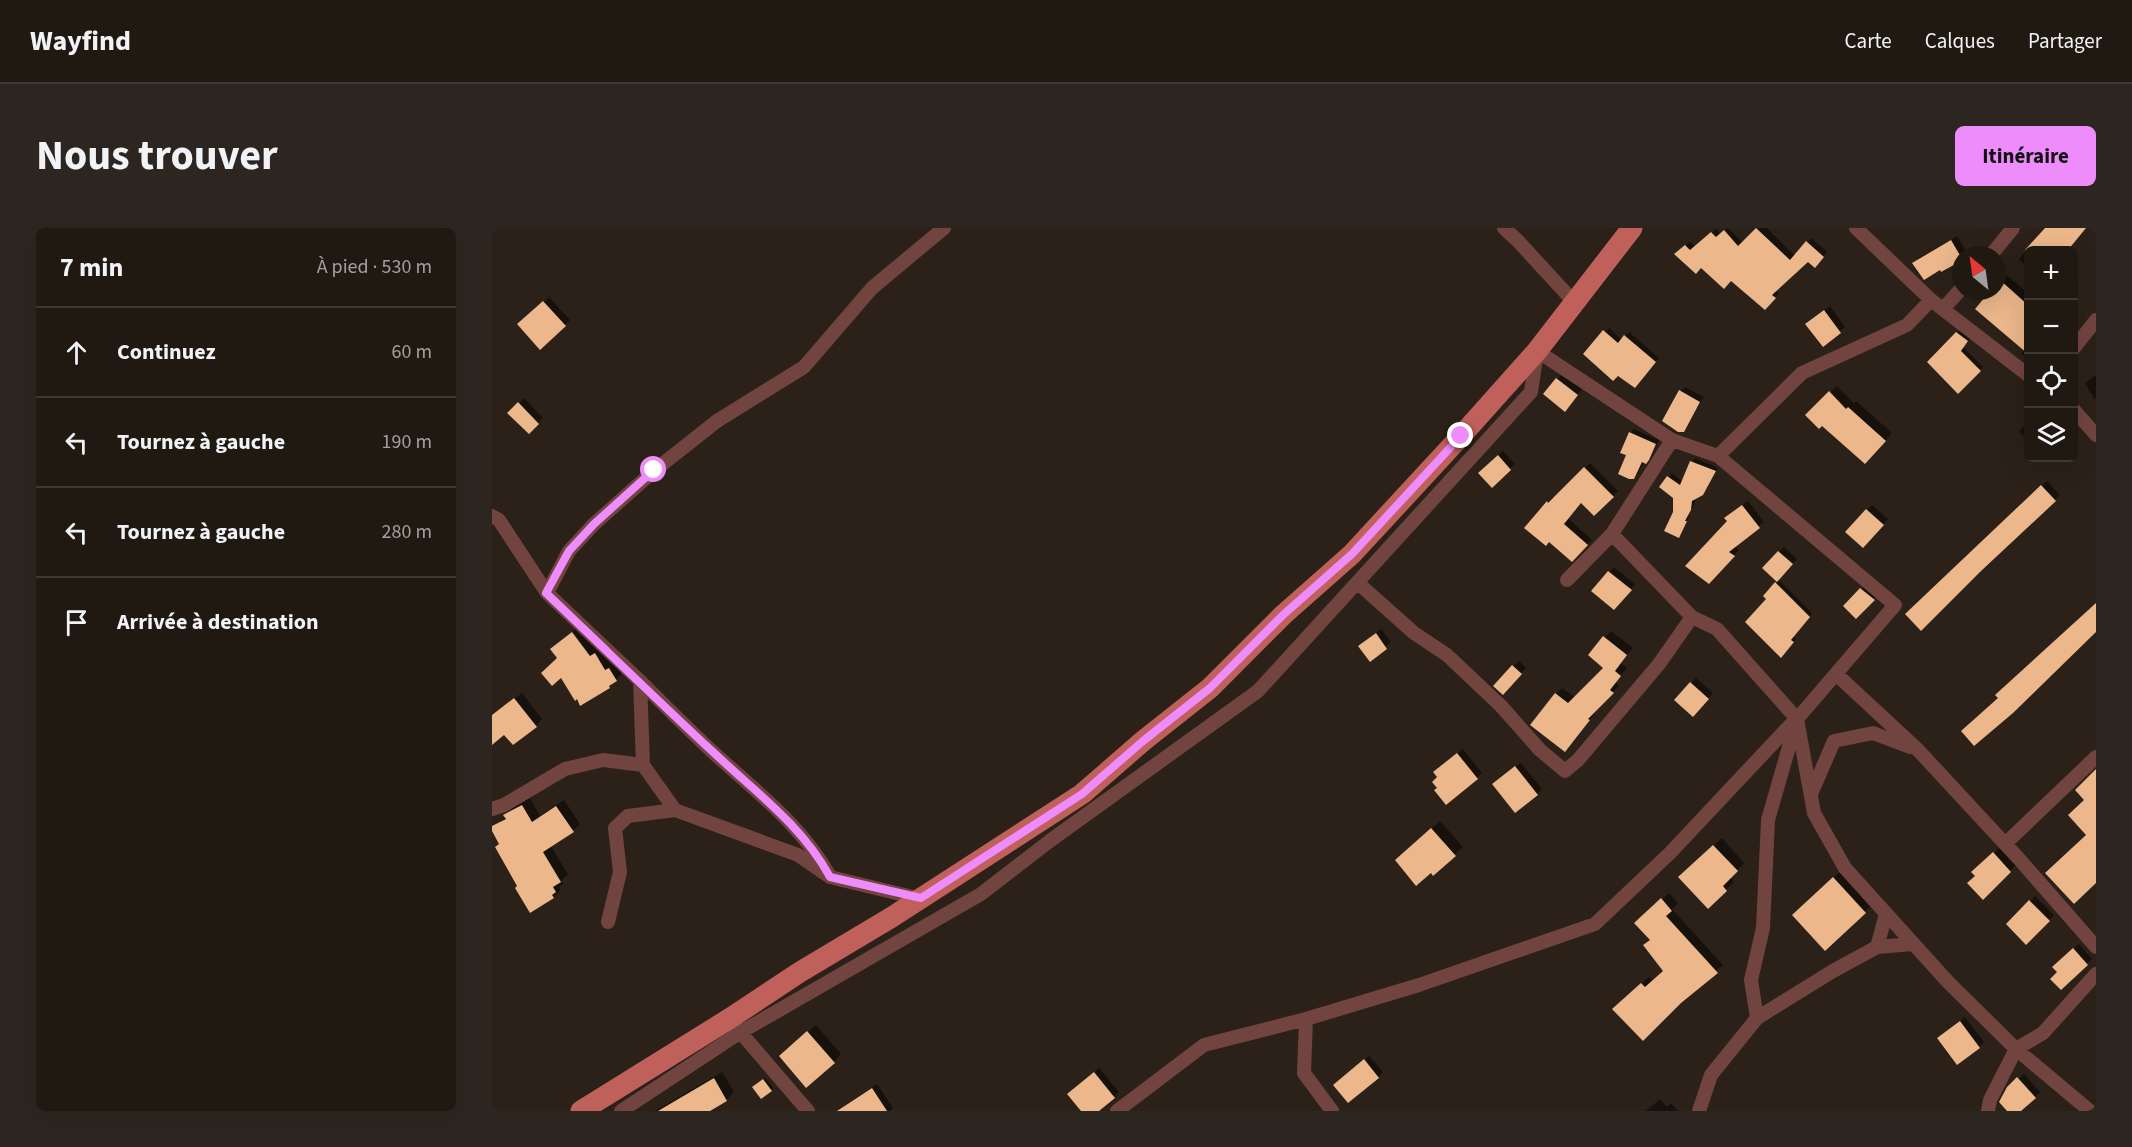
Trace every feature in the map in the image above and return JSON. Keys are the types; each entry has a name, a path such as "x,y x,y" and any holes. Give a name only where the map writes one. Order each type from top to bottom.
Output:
{"main road":[{"path":"581,1111 735,1025 800,972 921,898 1082,794 1143,741 1210,688 1283,615 1352,554 1537,351 1632,228"}],"street":[{"path":"546,593 569,551 594,524 654,470 717,421 804,367 872,288 945,228"},
{"path":"1504,228 1574,302"},
{"path":"1856,228 1931,300 2024,372"},
{"path":"1998,246 2013,228"},
{"path":"1943,309 1952,299"},
{"path":"1718,456 1802,373 1907,325 1931,300"},
{"path":"2078,342 2096,320"},
{"path":"621,1111 735,1025 981,894 1051,840 1258,691 1531,392 1537,351 1672,440 1718,456 1895,605 1797,719 1670,853 1595,924 1419,985 1306,1019 1204,1046 1117,1111"},
{"path":"2078,415 2096,435"},
{"path":"1568,580 1612,534 1672,440"},
{"path":"492,516 499,520 546,593 712,752 792,824 818,855 830,877"},
{"path":"1612,534 1692,617 1717,629 1797,719 1815,813 1845,868 1948,982 2016,1049 2090,1111"},
{"path":"1358,583 1414,633 1447,655 1501,706 1540,750 1565,771 1578,760 1659,664 1692,617"},
{"path":"1836,674 1918,750 2096,947"},
{"path":"640,681 643,765 675,810"},
{"path":"1757,1018 1751,980 1763,928 1768,820 1797,719"},
{"path":"1811,794 1834,741 1874,733 1918,750"},
{"path":"2005,844 2096,757"},
{"path":"492,809 504,805 565,769 603,760 643,765"},
{"path":"608,922 620,872 615,828 628,816 675,810 798,855 830,877 921,898"},
{"path":"1877,947 1886,914"},
{"path":"1699,1111 1711,1075 1757,1018 1877,947 1913,944"},
{"path":"1988,1111 1990,1100 2016,1049 2043,1034 2096,974"},
{"path":"1306,1019 1304,1073 1332,1111"},
{"path":"735,1025 808,1111"}],"building":[{"path":"1756,228 1790,260 1806,241 1824,257 1815,268 1808,262 1772,295 1776,298 1765,310 1731,281 1724,289 1701,268 1696,274 1674,254 1685,245 1690,250 1711,232 1716,237 1724,230 1738,246"},
{"path":"2045,228 2086,228 2071,246 2029,246"},
{"path":"1951,240 1955,246 1952,246 1952,266 1924,280 1912,263"},
{"path":"2006,285 2024,301 2024,351 1975,309 1982,300 2006,300"},
{"path":"543,301 566,326 540,350 517,324"},
{"path":"1824,310 1841,333 1823,347 1805,324"},
{"path":"1603,330 1618,343 1624,335 1656,362 1635,388 1618,376 1613,381 1583,354"},
{"path":"1956,332 1968,341 1961,351 1981,371 1958,394 1927,362"},
{"path":"1556,378 1578,395 1565,412 1543,394"},
{"path":"1679,390 1700,402 1684,432 1678,432 1662,421"},
{"path":"1829,391 1846,409 1848,407 1886,441 1865,464 1822,426 1819,429 1805,415"},
{"path":"518,402 539,424 529,434 507,413"},
{"path":"1629,432 1656,444 1649,460 1646,464 1642,462 1634,479 1618,474 1626,455 1620,453"},
{"path":"1498,455 1511,470 1492,488 1478,473"},
{"path":"1690,461 1716,471 1703,495 1692,501 1691,510 1679,538 1664,531 1673,512 1673,498 1659,487 1667,476 1680,485"},
{"path":"1584,467 1614,497 1594,516 1581,503 1564,524 1588,545 1572,562 1549,542 1546,546 1524,528 1547,501 1548,503"},
{"path":"2041,485 2056,501 1921,631 1905,614"},
{"path":"1742,505 1760,528 1729,552 1735,556 1709,584 1685,566 1727,521 1724,518"},
{"path":"1866,509 1884,525 1863,548 1845,532"},
{"path":"1778,551 1793,564 1777,582 1762,568"},
{"path":"1608,571 1632,590 1614,610 1591,591"},
{"path":"1775,582 1810,617 1791,640 1794,642 1781,658 1745,622 1766,599 1763,596"},
{"path":"1860,588 1875,600 1856,619 1843,606"},
{"path":"2096,603 2096,632 2013,713 1974,746 1961,731 1998,698 1995,695"},
{"path":"572,632 590,656 595,653 605,670 609,668 617,681 609,686 610,688 580,706 561,678 552,686 541,673 557,658 550,649"},
{"path":"1376,633 1387,649 1370,662 1358,646"},
{"path":"1603,636 1627,655 1615,671 1621,676 1610,690 1614,693 1588,719 1590,720 1565,752 1530,725 1555,693 1568,703 1603,668 1588,655"},
{"path":"1512,665 1522,674 1503,695 1493,686"},
{"path":"1690,682 1709,699 1693,717 1674,700"},
{"path":"514,698 537,727 513,745 504,735 492,745 492,715"},
{"path":"1457,753 1478,779 1446,805 1434,790 1437,788 1432,782 1437,777 1433,772"},
{"path":"1515,766 1538,795 1515,813 1492,784"},
{"path":"2096,769 2096,883 2074,904 2045,873 2086,835 2068,815 2084,800 2075,790"},
{"path":"522,805 532,822 556,806 574,832 543,852 561,882 553,887 556,892 552,895 554,898 530,913 495,847 499,844 492,831 492,826 506,819 503,815"},
{"path":"1431,828 1456,856 1433,876 1431,873 1416,886 1395,860"},
{"path":"1713,845 1738,871 1723,886 1727,891 1708,909 1678,877"},
{"path":"1993,852 2011,872 1983,900 1967,883 1975,876 1971,872"},
{"path":"1833,877 1866,913 1825,951 1792,915"},
{"path":"1661,898 1672,911 1666,916 1718,973 1681,1003 1643,1041 1612,1009 1641,983 1645,987 1663,971 1643,945 1650,940 1634,923"},
{"path":"2029,900 2050,921 2026,945 2006,924"},
{"path":"2073,948 2088,965 2061,990 2050,979 2057,972 2052,967"},
{"path":"1960,1021 1980,1048 1957,1065 1937,1038"},
{"path":"807,1031 835,1063 806,1088 779,1056"},
{"path":"1364,1059 1379,1078 1348,1103 1333,1085"},
{"path":"1094,1072 1115,1098 1099,1111 1081,1111 1067,1094"},
{"path":"2017,1077 2036,1098 2021,1111 2007,1111 1999,1102 2007,1087"},
{"path":"714,1078 727,1101 710,1111 658,1111"},
{"path":"763,1079 772,1091 761,1099 752,1087"},
{"path":"872,1088 887,1111 837,1111"}],"route":[{"path":"654,470 594,524 569,551 546,593 712,752 792,824 818,855 830,877 921,898 1082,794 1143,741 1210,688 1283,615 1352,554 1461,436"}]}
